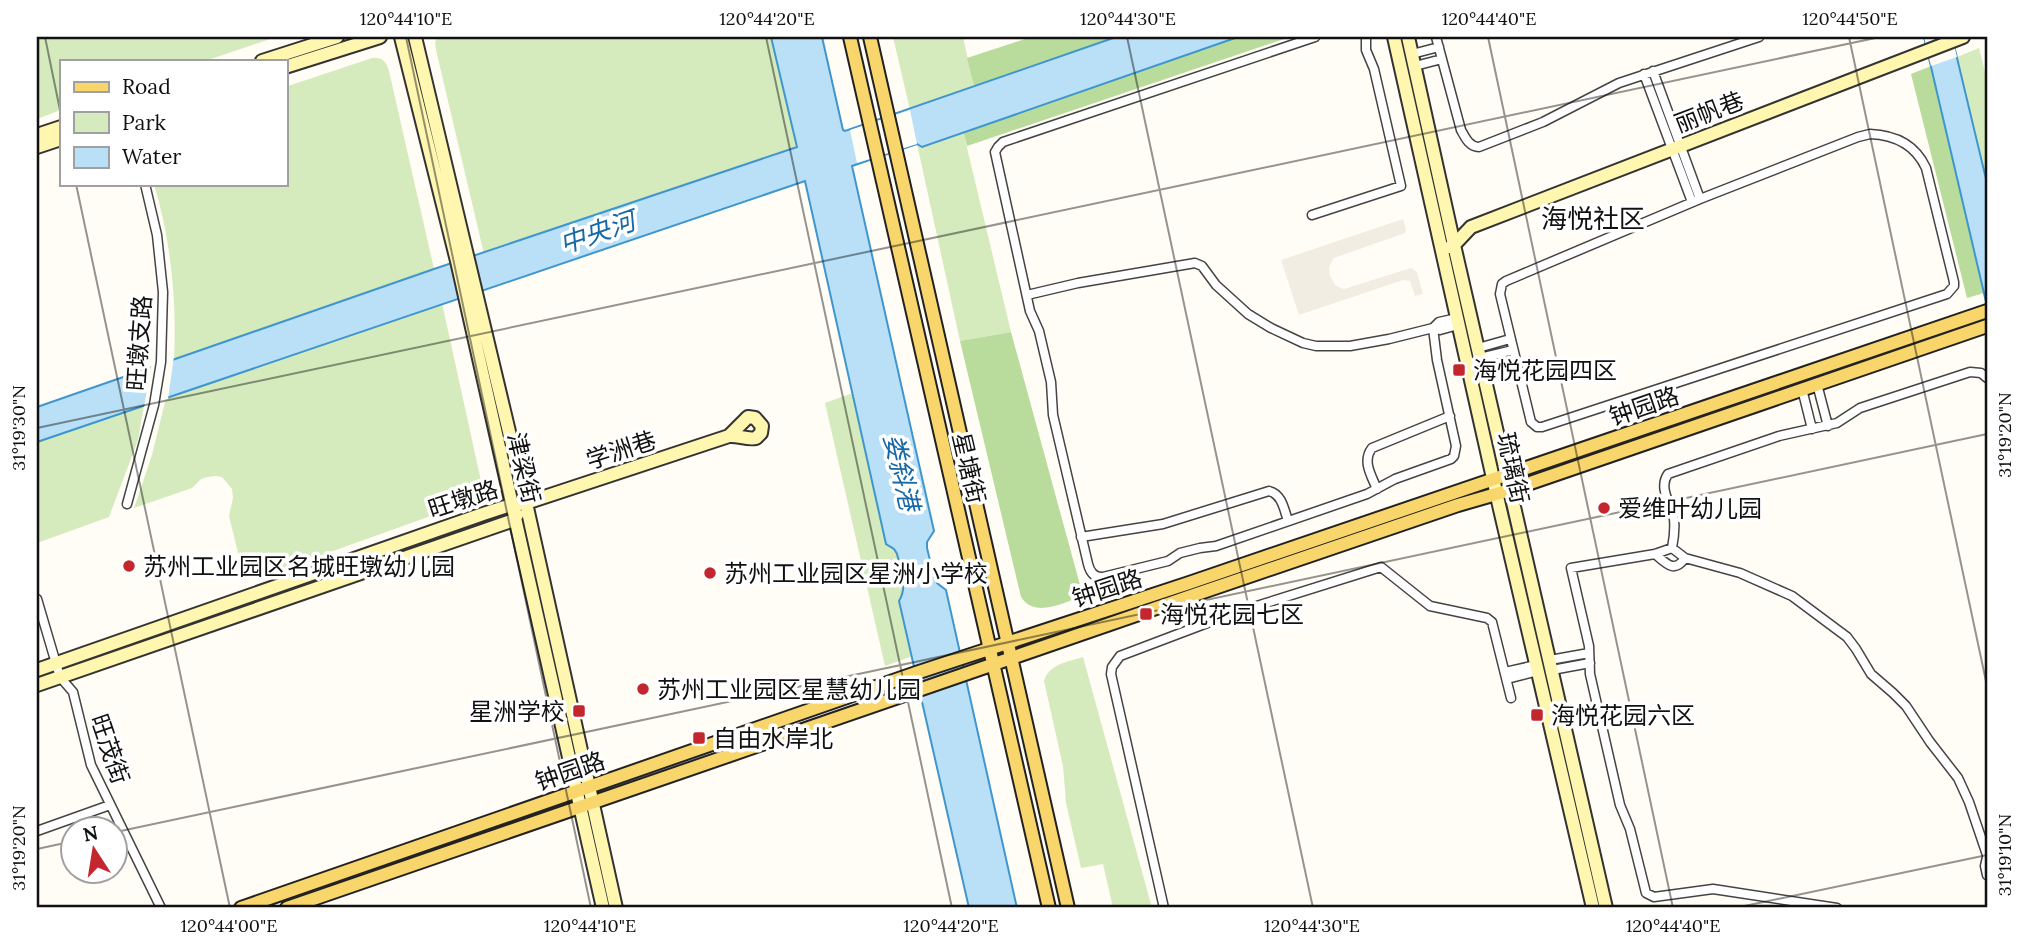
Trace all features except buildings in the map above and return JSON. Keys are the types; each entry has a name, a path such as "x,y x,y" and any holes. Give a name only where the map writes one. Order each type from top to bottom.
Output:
{"main road":[{"path":"265,60 337,37"},
{"path":"287,66 380,37"},
{"name":"津梁街","path":"401,37 463,259"},
{"name":"津梁街","path":"415,37 471,296 514,520 582,789 616,908"},
{"name":"星塘街","path":"850,37 1049,908"},
{"name":"星塘街","path":"870,37 1068,908"},
{"name":"琉璃街","path":"1394,37 1443,225"},
{"name":"琉璃街","path":"1408,37 1447,248 1457,321 1592,908"},
{"name":"丽帆巷","path":"1447,248 1472,227 1958,39"},
{"path":"37,135 60,127"},
{"path":"37,147 60,139"},
{"path":"1443,225 1472,227"},
{"name":"琉璃街","path":"1447,248 1479,353 1606,908"},
{"name":"津梁街","path":"471,296 526,503 582,789"},
{"name":"钟园路","path":"241,908 989,648 1987,311"},
{"name":"钟园路","path":"287,908 1987,326"},
{"name":"学洲巷","path":"526,503 729,436"},
{"name":"旺墩路","path":"37,670 511,505 526,503"},
{"name":"旺墩路","path":"37,685 514,520 526,503"},
{"name":"津梁街","path":"586,804 603,908"}],"street":[{"path":"1315,37 1003,142 995,152 1030,311 1051,382 1053,415 1089,569 1095,576 1103,578 1168,561 1180,554 1216,546 1377,489 1451,459 1456,446 1437,360 1433,328"},
{"path":"1312,215 1401,186 1374,69 1366,50 1366,37"},
{"path":"1436,37 1461,130 1475,147 1543,122 1619,83 1759,37"},
{"path":"1414,60 1439,47"},
{"path":"1414,60 1442,60"},
{"path":"1653,71 1676,147"},
{"path":"1644,74 1696,200"},
{"path":"1883,135 1897,138 1914,149 1926,168 1954,282 1947,294 1542,428 1533,425 1529,418 1510,339 1500,294 1506,281 1696,200 1858,136 1883,135"},
{"name":"旺墩支路","path":"127,504 154,405 161,362 163,292 157,235 145,186"},
{"path":"1027,295 1078,283 1195,264 1202,266 1224,294 1248,314 1271,328 1315,346 1369,343 1433,328 1439,322 1457,321"},
{"path":"1479,353 1510,339"},
{"path":"1479,353 1513,350"},
{"path":"1672,548 1674,522 1664,488 1668,474 1779,436 1837,423 1860,408 1970,372 1981,373 1987,378"},
{"path":"1817,384 1828,426"},
{"path":"1802,389 1812,429"},
{"path":"1377,489 1366,461 1372,448 1450,416"},
{"path":"1081,537 1163,524 1269,491 1277,493 1288,521"},
{"path":"1672,548 1655,554 1571,568 1589,653 1590,674 1620,805 1630,829 1646,893 1654,897 1713,889 1837,908"},
{"path":"1672,548 1685,558 1740,573 1774,586 1804,603 1847,637 1871,674 1906,706 1958,778 1987,854 1987,875"},
{"path":"1655,554 1669,566 1680,564 1685,558"},
{"path":"1164,908 1111,674 1112,667 1120,656 1231,614 1381,568 1430,606 1487,618 1494,627 1511,698"},
{"name":"旺茂街","path":"37,599 60,677 73,692 90,765 161,908"},
{"path":"1551,665 1589,653"},
{"path":"1551,665 1590,663"},
{"path":"1506,675 1537,668"},
{"path":"37,831 110,804"}],"green space":[{"path":"37,37 276,37 208,60 60,60 60,110 37,119"},
{"path":"438,37 771,37 798,147 484,254 436,50 435,42"},
{"path":"893,37 963,37 974,86 910,110"},
{"path":"1031,37 1116,37 974,86 967,58"},
{"path":"1238,37 1290,37 967,146 963,131"},
{"path":"1979,48 1987,80 1987,183 1957,57"},
{"path":"372,58 383,60 389,71 434,269 174,360 172,271 155,186 287,186 287,86"},
{"path":"1931,66 1984,293 1967,298 1911,74"},
{"path":"963,131 1011,332 960,341 917,144 923,147"},
{"path":"442,303 481,481 478,493 467,503 255,577 249,576 242,569 229,516 232,489 222,477 201,479 192,488 134,508 152,455 166,398"},
{"path":"1011,332 1083,596 1050,607 1034,607 1021,597 960,341"},
{"path":"853,393 886,544 897,554 902,572 903,590 899,601 913,656 885,666 825,403"},
{"path":"144,405 138,440 109,517 37,543 37,442"},
{"path":"1083,657 1152,908 1113,908 1103,864 1081,868 1066,803 1063,766 1044,681 1046,675 1055,667"}],"shaded area":[{"path":"1403,219 1405,233 1334,258 1329,267 1330,276 1336,286 1344,289 1411,268 1417,272 1423,294 1415,296 1410,281 1403,280 1299,315 1281,260"}],"water":[{"path":"771,37 822,37 845,131 1116,37 1238,37 922,147 917,144 852,166 934,531 927,542 927,548 934,577 946,590 1017,908 969,908 899,601 903,590 902,572 897,554 886,544 805,181 37,442 37,407 797,147"},
{"path":"1924,37 1952,37 1987,183 1987,306"}],"pier":[{"path":"1924,37 1952,37 1957,57 1931,66"},
{"path":"910,110 917,144 857,163 850,130"},
{"path":"174,356 168,399 144,408 151,364"}],"place":[{"name":"海悦花园四区","path":"1459,370"},
{"name":"爱维叶幼儿园","path":"1604,508"},
{"name":"苏州工业园区名城旺墩幼儿园","path":"129,566"},
{"name":"苏州工业园区星洲小学校","path":"710,573"},
{"name":"海悦花园七区","path":"1146,614"},
{"name":"苏州工业园区星慧幼儿园","path":"643,689"},
{"name":"星洲学校","path":"579,711"},
{"name":"海悦花园六区","path":"1537,715"},
{"name":"自由水岸北","path":"699,738"}],"district":[{"name":"海悦社区","path":"1593,218"}],"water label":[{"name":"中央河","path":"597,232"},
{"name":"娄斜港","path":"902,472"}]}
